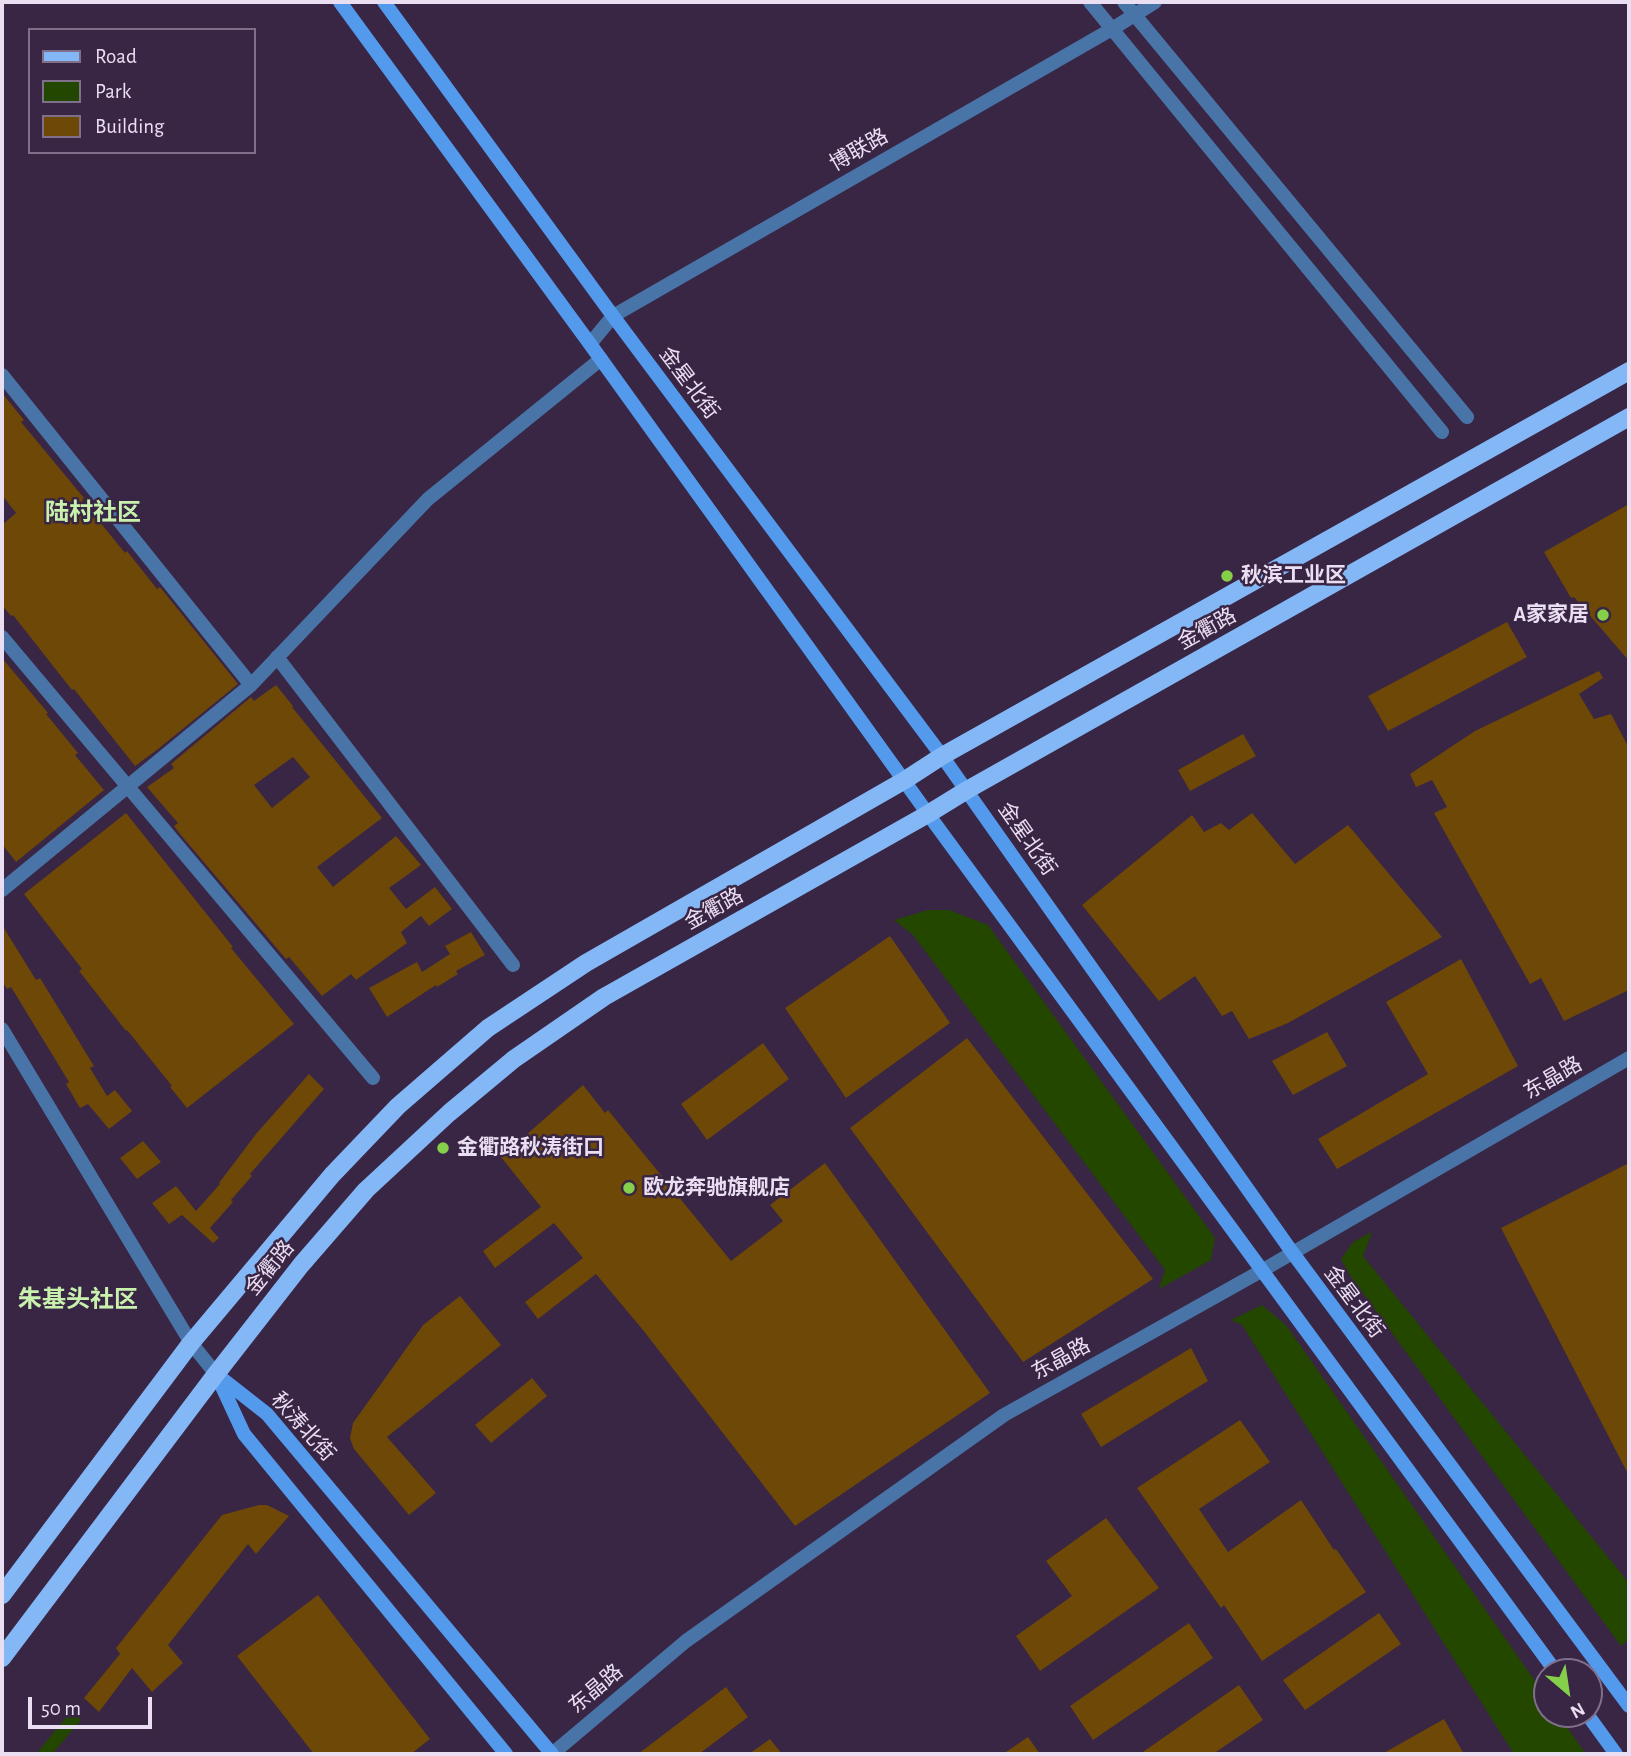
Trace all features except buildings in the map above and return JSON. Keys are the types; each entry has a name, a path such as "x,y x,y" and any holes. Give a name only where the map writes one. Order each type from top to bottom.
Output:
{"main road":[{"path":"340,2 928,814 1546,1658"},
{"name":"金星北街","path":"384,2 613,316 967,790 1292,1252 1629,1706"},
{"name":"金衢路","path":"2,1595 191,1343 332,1175 398,1105 488,1028 586,963 905,780 942,756 1629,371"},
{"name":"金衢路","path":"2,1658 301,1265 366,1190 449,1113 514,1059 604,997 1629,417"},
{"path":"216,1374 244,1434 506,1754"},
{"name":"秋涛北街","path":"216,1374 267,1413 552,1754"},
{"path":"1597,1728 1616,1754"}],"street":[{"path":"1090,2 1442,432"},
{"path":"1124,2 1467,417"},
{"name":"博联路","path":"590,344 613,316 1156,2"},
{"path":"2,890 251,685 428,499 601,359"},
{"path":"2,375 251,685"},
{"path":"2,637 373,1078"},
{"path":"277,657 513,965"},
{"path":"2,1029 191,1343 216,1374"},
{"name":"东晶路","path":"552,1754 686,1641 1004,1415 1263,1270 1629,1058"}],"green space":[{"path":"928,910 949,910 988,925 1215,1238 1211,1260 1159,1289 1165,1270 913,935 894,920"},
{"path":"1372,1232 1363,1256 1629,1583 1629,1639 1621,1646 1351,1277 1341,1259 1353,1242"},
{"path":"1262,1305 1286,1325 1533,1678 1533,1728 1568,1728 1586,1754 1514,1754 1242,1325 1231,1320"},
{"path":"73,1709 81,1720 52,1754 36,1754"}],"place":[{"name":"秋滨工业区","path":"1227,576"},
{"name":"A家家居","path":"1603,615"},
{"name":"金衢路秋涛街口","path":"443,1148"},
{"name":"欧龙奔驰旗舰店","path":"629,1188"}],"district":[{"name":"陆村社区","path":"93,513"},
{"name":"朱基头社区","path":"78,1300"}]}
